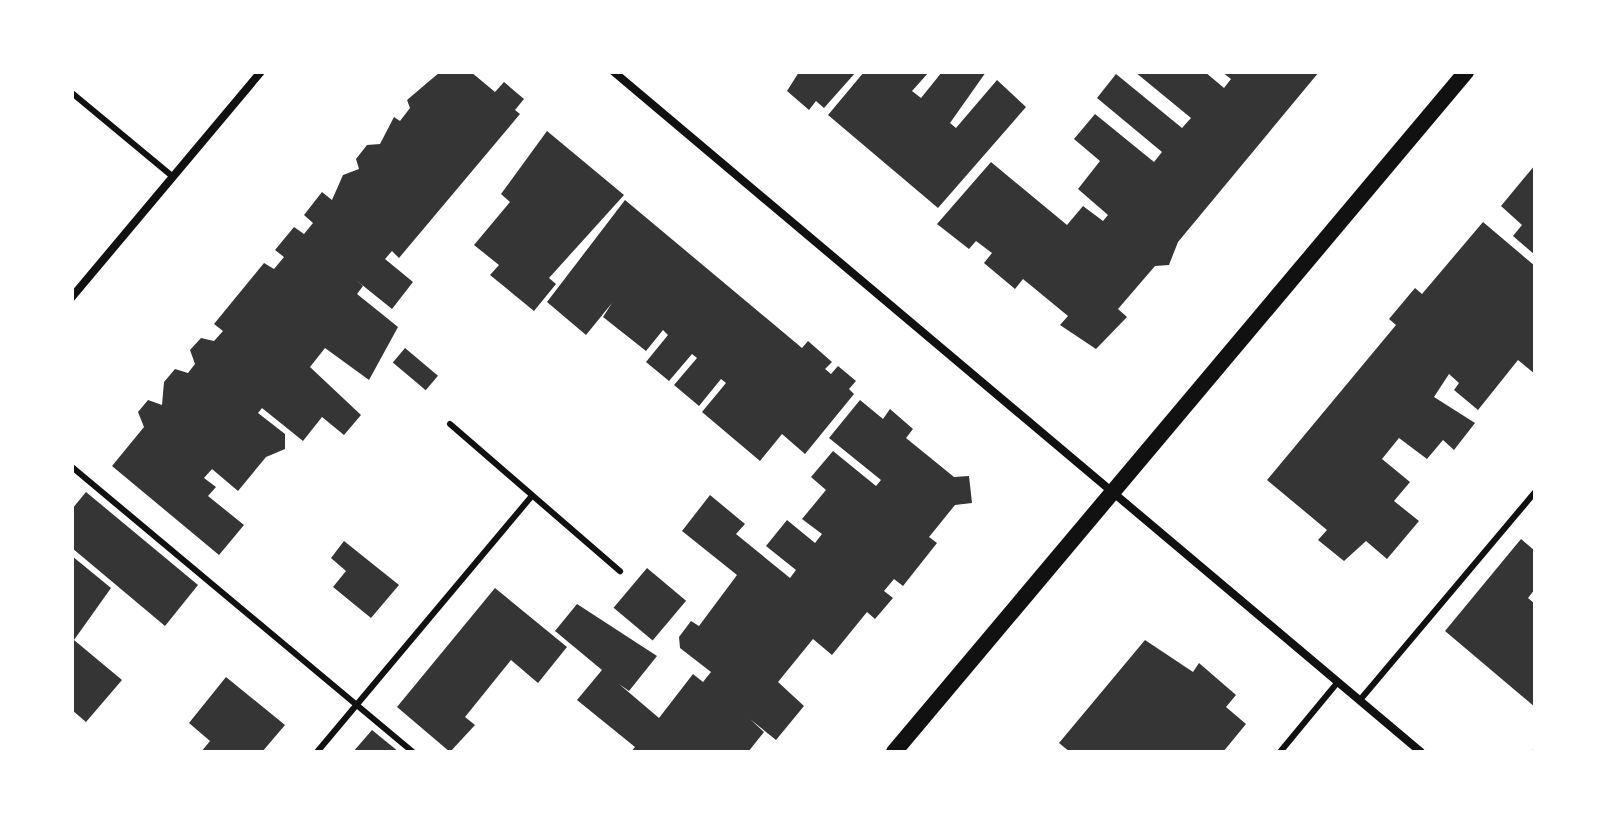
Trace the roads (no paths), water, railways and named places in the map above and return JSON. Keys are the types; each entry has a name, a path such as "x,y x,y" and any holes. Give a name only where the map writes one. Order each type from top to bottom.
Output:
{"main road":[{"path":"894,752 1466,72"}],"street":[{"path":"72,297 261,72"},
{"path":"614,72 1421,752"}],"lane":[{"path":"72,93 173,177"},
{"path":"450,424 620,571"},
{"path":"72,467 413,752"},
{"path":"1360,700 1535,492"},
{"path":"317,752 532,496"},
{"path":"1280,752 1338,682"}]}
